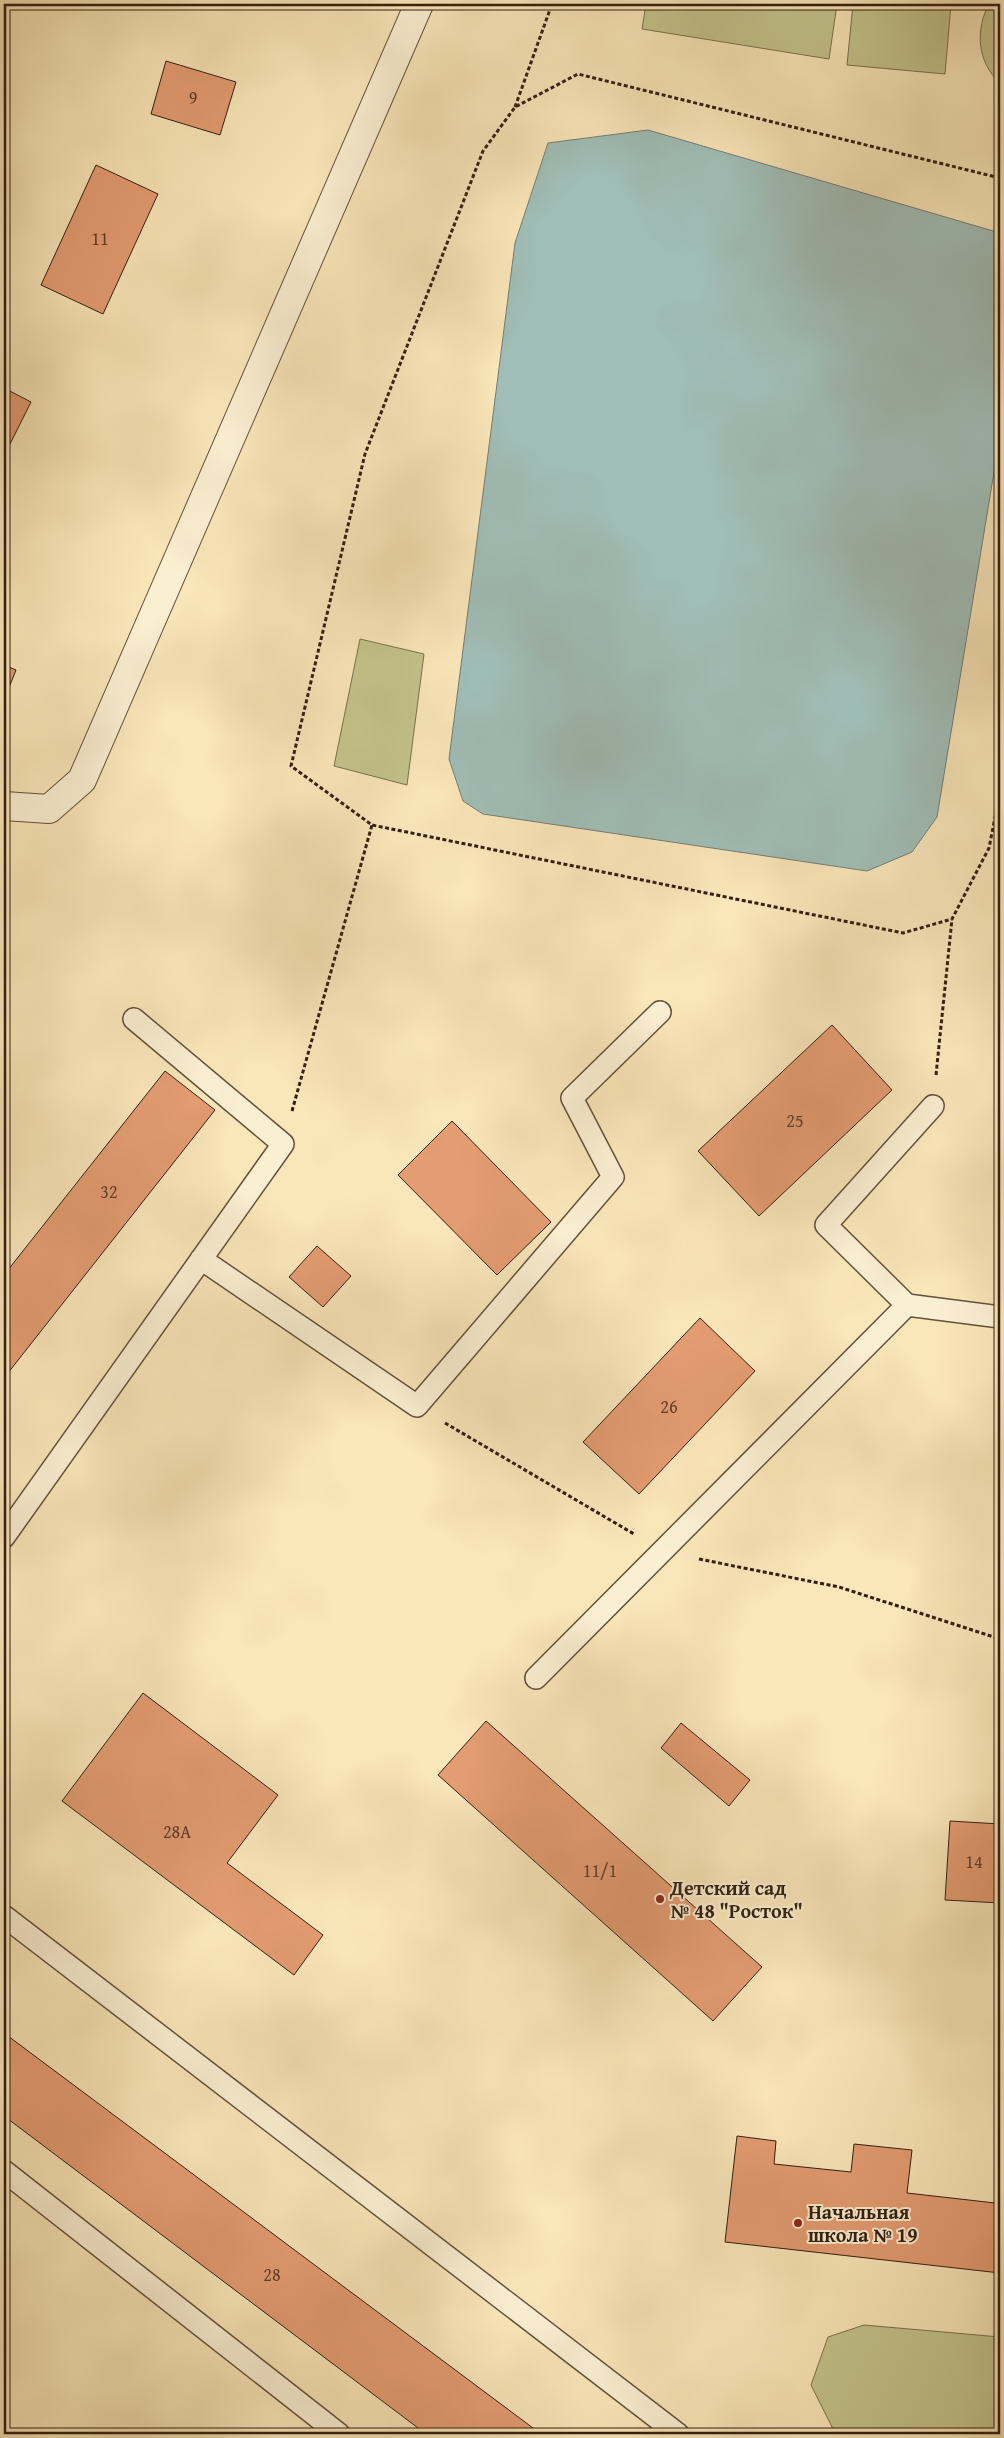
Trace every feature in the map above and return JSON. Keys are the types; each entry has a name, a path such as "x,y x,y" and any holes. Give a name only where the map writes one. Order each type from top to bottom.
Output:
{"street":[{"path":"4,806 50,809 82,780 420,4"}],"lane":[{"path":"201,1260 416,1406 613,1177 572,1098 660,1012"},
{"path":"4,1537 283,1144 134,1019"},
{"path":"933,1106 826,1225 907,1305 1000,1317"},
{"path":"536,1678 907,1305"},
{"path":"4,1916 678,2434"},
{"path":"4,2172 339,2434"}],"path":[{"path":"552,4 515,106 483,151 365,454 291,766 372,825 903,933 952,919"},
{"path":"515,106 578,74 1000,178"},
{"path":"933,1106 952,919 989,848 1000,792"},
{"path":"283,1144 372,825"},
{"path":"416,1406 663,1551 839,1587 1000,1639"}],"green space":[{"path":"646,4 837,4 829,59 642,29"},
{"path":"853,4 951,4 945,74 847,65"},
{"path":"989,4 1000,4 1000,83 992,75 987,65 981,45 982,24"},
{"path":"360,639 424,654 407,785 334,766"},
{"path":"864,2325 1000,2337 1000,2434 835,2433 811,2385 828,2337"}],"water":[{"path":"648,130 1000,233 1000,436 937,817 912,852 867,871 483,814 463,801 449,759 515,243 548,143"}],"building":[{"path":"166,61 236,82 220,135 151,114"},
{"path":"96,165 158,194 103,314 41,285"},
{"path":"4,388 31,402 7,450 4,448"},
{"path":"4,665 16,670 4,700"},
{"path":"832,1025 892,1090 759,1216 698,1151"},
{"path":"165,1071 215,1110 4,1378 4,1275"},
{"path":"452,1121 551,1222 497,1275 398,1175"},
{"path":"317,1246 351,1276 323,1307 289,1277"},
{"path":"700,1318 755,1371 639,1494 583,1442"},
{"path":"143,1693 278,1795 227,1863 323,1935 294,1975 62,1801"},
{"path":"486,1721 762,1967 713,2021 438,1775"},
{"path":"681,1723 750,1780 729,1806 661,1748"},
{"path":"950,1821 1000,1824 1000,1903 945,1900"},
{"path":"4,2033 541,2434 426,2434 4,2116"},
{"path":"737,2136 776,2141 774,2164 851,2172 854,2144 912,2150 907,2193 995,2203 1000,2155 1000,2273 725,2242"}],"place":[{"name":"Детский сад № 48 \"Росток\"","path":"660,1899"},
{"name":"Начальная школа № 19","path":"798,2223"}]}
